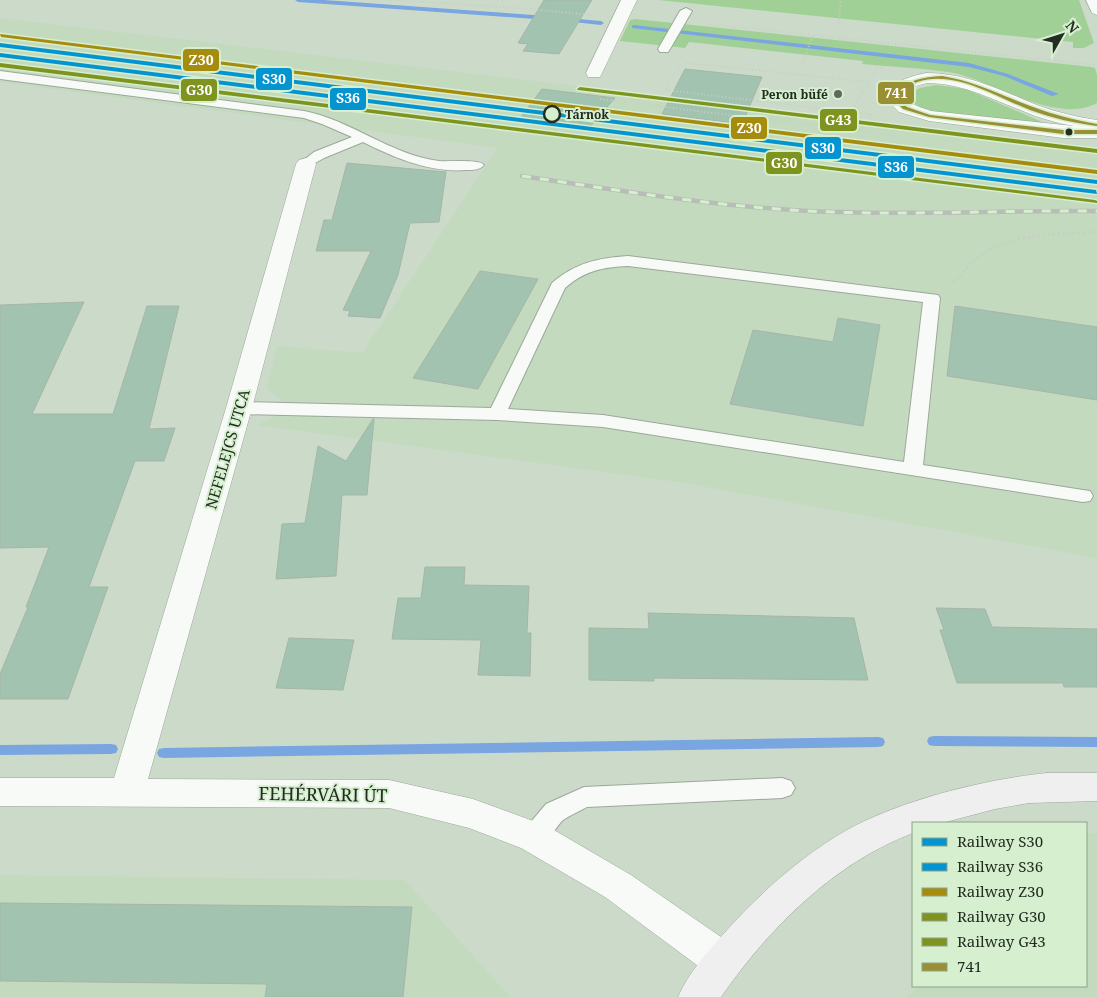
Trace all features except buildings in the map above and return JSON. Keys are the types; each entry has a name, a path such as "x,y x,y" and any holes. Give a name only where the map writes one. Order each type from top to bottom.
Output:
{"main road":[{"path":"698,997 723,961 773,908 812,874 859,841 902,821 979,798 1040,788 1097,787"}],"street":[{"path":"594,73 629,0"},
{"path":"1094,0 1097,10"},
{"path":"1097,125 1044,113 965,82 938,78 910,83 896,92 899,103 914,112 929,116 993,125 1077,133 1097,132"},
{"name":"NEFELEJCS UTCA","path":"127,792 239,408 306,164"},
{"name":"FEHÉRVÁRI ÚT","path":"0,792 389,794 473,814 534,837 618,886 723,961"}],"lane":[{"path":"664,49 686,11"},
{"path":"0,76 290,112 328,121 386,150 422,161 457,166 477,165"},
{"name":"NEFELEJCS UTCA","path":"306,164 319,155 362,138"},
{"path":"497,414 558,286 576,271 588,265 628,261 932,298 912,468"},
{"path":"239,408 497,414 603,420 1082,496"},
{"path":"534,837 554,812 584,797 782,788"}],"path":[{"path":"391,0 518,8 621,18"},
{"path":"838,27 842,0"},
{"path":"679,24 1097,65"},
{"path":"802,63 812,36"},
{"path":"682,62 870,84 875,72"},
{"path":"678,69 665,90 893,117 914,112"},
{"path":"311,90 551,121"},
{"path":"620,101 907,137"},
{"path":"932,298 958,279 972,262 982,255 999,248 1017,241 1050,234 1097,232"}],"shaded area":[{"path":"0,18 1097,147 1097,558 678,482 256,425 272,419 281,400 267,388 277,346 362,353 498,148 0,82"},
{"path":"1087,833 1097,833 1097,997 907,997 917,987 1087,987"},
{"path":"0,875 405,880 510,997 0,997"}],"green space":[{"path":"658,0 1079,0 1094,43 1084,48 1073,48 1073,42"},
{"path":"635,19 1092,67 1095,68 1097,75 1097,103 1081,108 1063,109 1045,106 970,78 943,71 862,64 863,61 689,42 685,48 620,41 630,20"},
{"path":"936,85 966,89 1054,127 929,112 910,101 911,93 920,88"}],"waterway":[{"path":"298,0 548,18"},
{"path":"566,20 601,23"},
{"path":"634,27 969,65 1006,75 1055,94"},
{"path":"934,741 1097,742"},
{"path":"164,753 878,742"},
{"path":"0,750 111,749"}],"railway":[{"path":"522,176 629,192 772,209 881,213 1097,211"}],"rail line":[{"name":"Z30","path":"1,35 1097,172"},
{"name":"S30","path":"0,45 1097,182"},
{"name":"S36","path":"0,55 1096,192"},
{"name":"G30","path":"0,65 1095,202"},
{"name":"G43","path":"580,89 1097,151"}],"transit line":[{"name":"741","path":"1097,125 1046,114 987,89 942,77 927,78 910,83 896,93 899,103 905,108 929,116 1063,132 1097,132"}],"place":[{"name":"Peron büfé","path":"838,94"},
{"name":"Tárnok","path":"552,114"}]}
